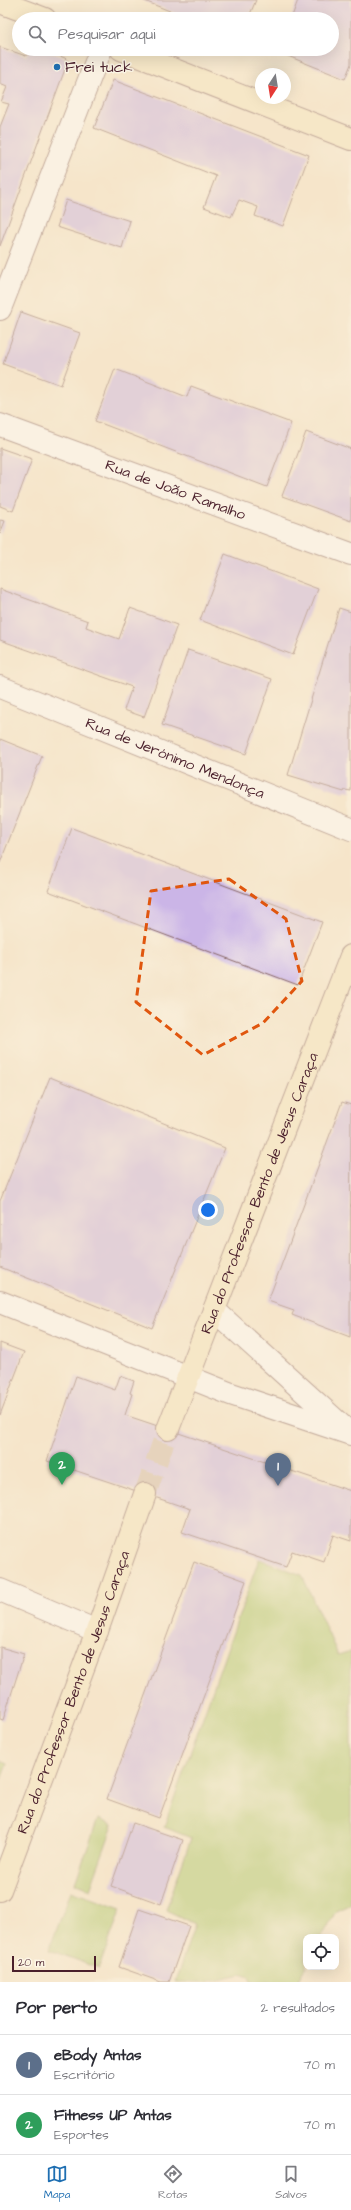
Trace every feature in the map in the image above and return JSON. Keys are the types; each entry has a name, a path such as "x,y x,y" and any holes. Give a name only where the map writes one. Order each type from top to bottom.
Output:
{"street":[{"path":"0,2 26,12"},
{"path":"0,309 98,56"},
{"path":"139,56 351,139"},
{"name":"Rua de João Ramalho","path":"0,425 351,554"},
{"name":"Rua de Jerónimo Mendonça","path":"0,687 351,829"},
{"name":"Rua do Professor Bento de Jesus Caraça","path":"168,1429 351,956"},
{"path":"0,1302 188,1378 351,1434"},
{"path":"214,1310 351,1434"},
{"name":"Rua do Professor Bento de Jesus Caraça","path":"0,1890 97,1631 145,1494"},
{"path":"0,1590 97,1631"}],"highlighted area":[{"path":"229,879 286,919 302,981 263,1023 203,1055 136,1002 151,891"}],"green space":[{"path":"259,1559 302,1575 338,1655 351,1651 351,1904 336,1911 324,1934 303,1934 303,1970 304,1970 298,1982 251,1982 249,1977 241,1974 205,1982 175,1982 195,1924 166,1910 191,1838 164,1827"},
{"path":"0,1761 7,1764 0,1782"},
{"path":"98,1819 113,1825 90,1889 75,1883"},
{"path":"71,1891 121,1909 99,1968 49,1950"}],"building":[{"path":"142,0 256,0 251,12 172,12"},
{"path":"298,0 351,0 351,64 345,79 288,56 339,56 339,12 294,12"},
{"path":"0,47 12,51 12,56 60,56 68,61 0,246 0,127 9,104 1,102 7,87 0,84"},
{"path":"113,80 309,155 283,226 255,216 258,207 239,200 231,217 204,207 216,176 94,128"},
{"path":"66,200 130,221 122,248 57,227"},
{"path":"21,312 80,333 61,385 3,364"},
{"path":"115,369 187,397 191,386 291,423 267,487 95,421"},
{"path":"306,432 351,449 351,521 282,496"},
{"path":"0,448 32,459 13,511 0,506"},
{"path":"0,520 5,521 0,534"},
{"path":"225,554 318,589 293,655 200,620"},
{"path":"0,589 88,621 86,627 119,639 130,608 177,625 144,717 124,710 132,687 0,640"},
{"path":"339,608 351,612 351,791 345,790 344,792 288,775"},
{"path":"188,650 272,679 246,754 162,725"},
{"path":"0,739 42,756 0,863"},
{"path":"72,828 322,922 298,985 48,891"},
{"path":"50,1077 225,1148 152,1328 0,1267 0,1201"},
{"path":"342,1102 351,1105 350,1337 292,1315 294,1310 268,1301"},
{"path":"0,1343 24,1352 0,1415"},
{"path":"76,1376 115,1390 120,1376 134,1381 130,1393 132,1394 125,1415 351,1491 351,1541 333,1535 324,1562 292,1551 286,1567 182,1532 190,1509 47,1461"},
{"path":"194,1562 246,1581 159,1818 107,1799"},
{"path":"0,1647 24,1654 3,1720 0,1719"},
{"path":"133,1823 183,1840 161,1904 111,1886"},
{"path":"139,1909 189,1926 169,1982 161,1982 119,1967"}],"tunnel":[{"path":"145,1494 168,1429"}],"place":[{"name":"Frei tuck","path":"57,67"},
{"name":"Fitness UP Antas","path":"62,1485"},
{"name":"eBody Antas","path":"278,1486"}]}
